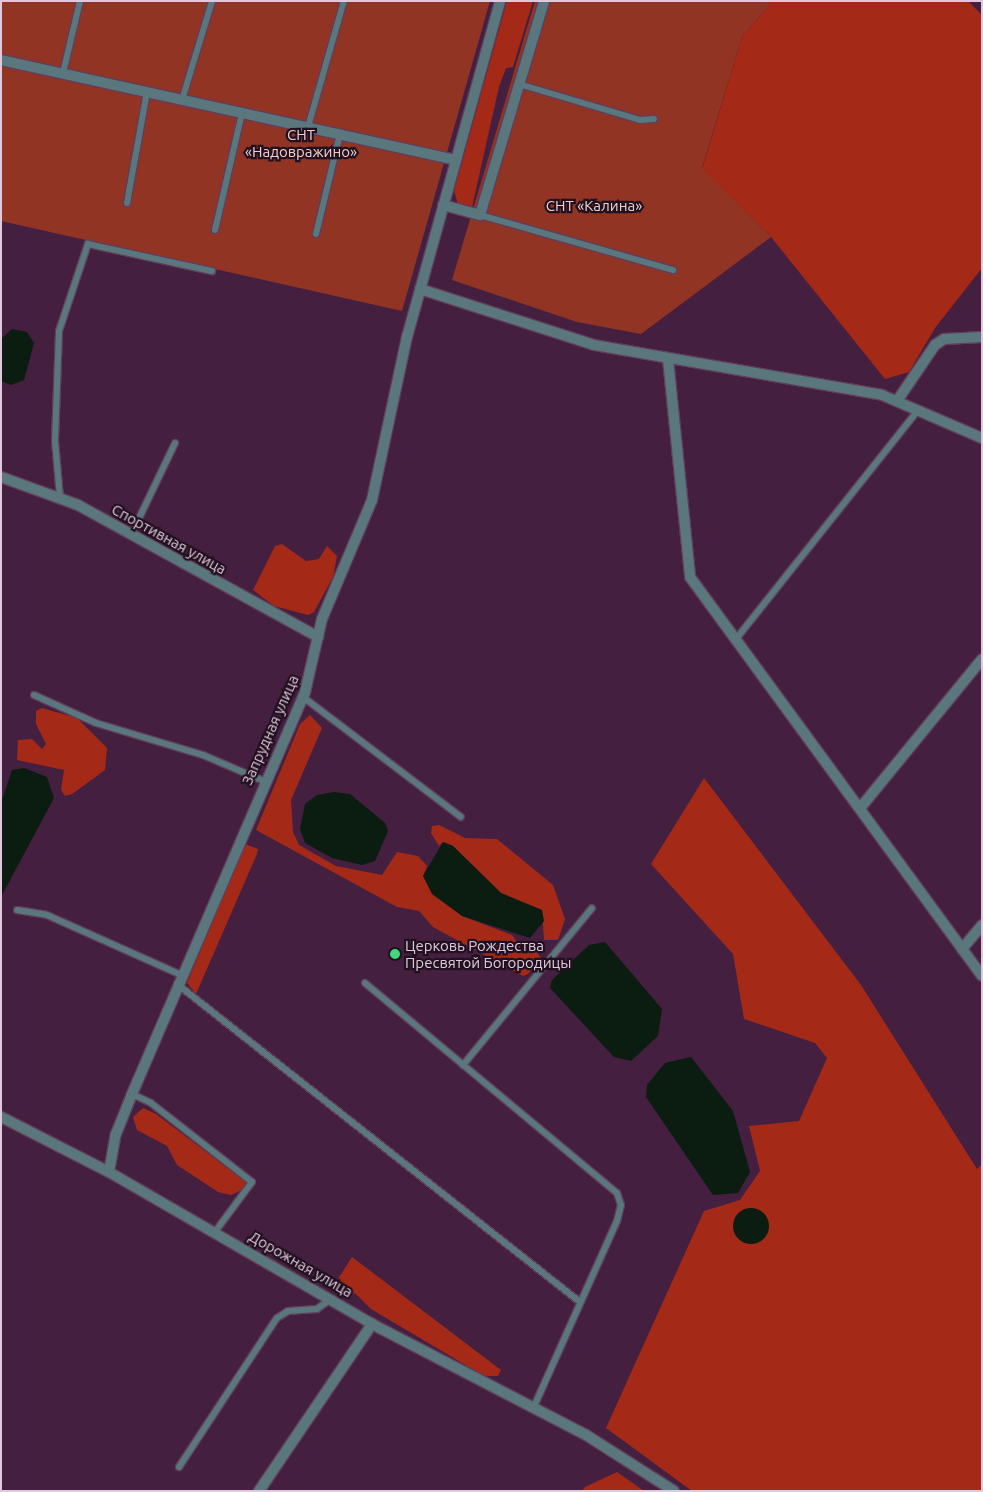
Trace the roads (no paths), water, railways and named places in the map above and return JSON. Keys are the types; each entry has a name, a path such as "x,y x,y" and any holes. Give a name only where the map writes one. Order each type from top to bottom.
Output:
{"street":[{"name":"Запрудная улица","path":"109,1172 111,1152 132,1094 264,780 303,697 318,637 372,500 420,289 500,1"},
{"path":"443,205 480,215 544,1"},
{"path":"1,60 456,160"},
{"path":"420,289 566,337 668,359 897,401 982,438"},
{"path":"897,401 935,345 944,339 982,336"},
{"path":"668,359 685,562 690,576 861,807 982,976"},
{"name":"Спортивная улица","path":"1,477 60,497 318,637"},
{"path":"861,807 982,659"},
{"path":"962,948 982,926"},
{"name":"Дорожная улица","path":"1,1117 109,1172 372,1324 586,1435 674,1491"},
{"path":"259,1491 372,1324"}],"lane":[{"path":"63,73 80,1"},
{"path":"182,100 212,1"},
{"path":"308,127 344,1"},
{"path":"519,84 640,120 654,119"},
{"path":"127,203 147,92"},
{"path":"215,230 242,113"},
{"path":"316,234 340,134"},
{"path":"480,215 673,270"},
{"path":"60,497 55,441 59,330 88,244 212,271"},
{"path":"736,638 918,410"},
{"path":"131,535 175,443"},
{"path":"34,694 96,723 203,755 264,780"},
{"path":"303,697 461,817"},
{"path":"463,1065 592,908"},
{"path":"17,910 47,915 179,980 580,1302"},
{"path":"365,983 617,1193 621,1205 617,1221 533,1409"},
{"path":"132,1094 151,1103 252,1182 215,1232"},
{"path":"179,1467 277,1318 288,1311 317,1309 331,1299"}],"place":[{"name":"Церковь Рождества Пресвятой Богородицы","path":"395,954"}],"park label":[{"name":"СНТ «Надовражино»","path":"301,142"},
{"name":"СНТ «Калина»","path":"594,206"}]}
